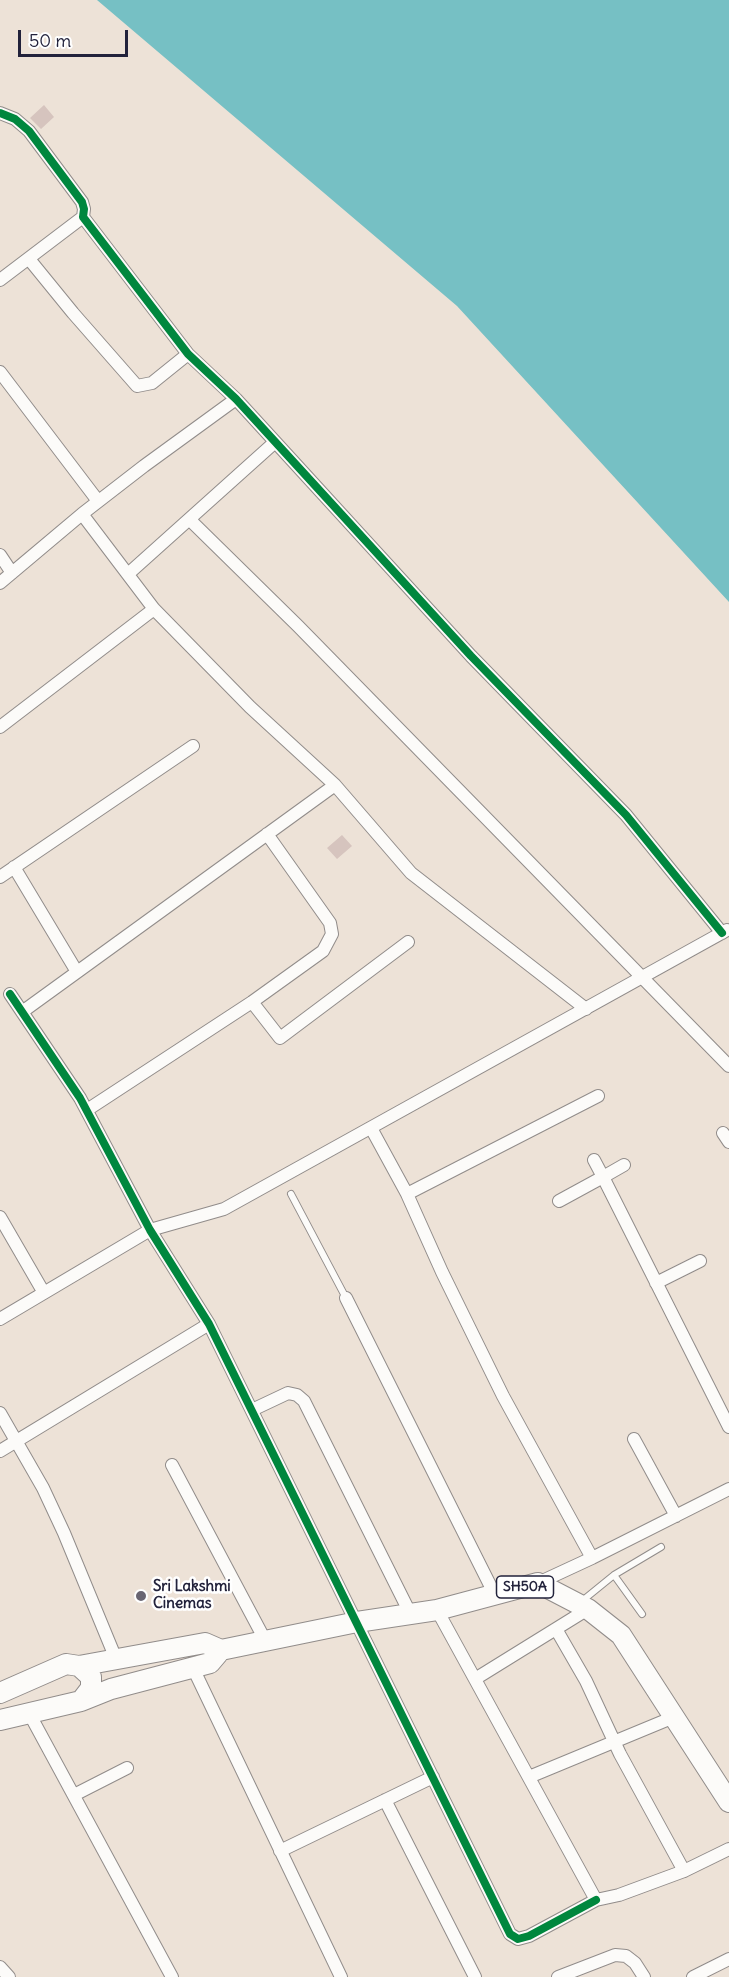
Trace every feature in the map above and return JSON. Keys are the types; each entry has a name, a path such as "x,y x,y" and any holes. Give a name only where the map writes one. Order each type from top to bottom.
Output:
{"main road":[{"name":"SH50A","path":"79,1665 205,1643 221,1650 357,1622 437,1610 538,1583 584,1606 621,1635 729,1802"},
{"path":"0,1720 81,1701 111,1689 210,1663 221,1650"},
{"path":"0,1693 66,1664 79,1665 91,1677 91,1688 81,1701"}],"street":[{"path":"0,113 15,119 29,131 82,202 83,217 188,354 236,399 471,656 626,815 726,931 224,1209 150,1230 0,1319"},
{"path":"0,280 83,217"},
{"path":"29,259 137,386 152,383 188,354"},
{"path":"0,372 98,501"},
{"path":"0,583 98,501 236,399"},
{"path":"128,574 274,443"},
{"path":"82,514 154,609 250,707 335,785 411,873 586,1009"},
{"path":"190,520 298,626 729,1066"},
{"path":"0,555 12,573"},
{"path":"0,726 154,609"},
{"path":"0,876 193,746"},
{"path":"22,1012 335,785"},
{"path":"87,1110 252,1002 323,951 332,934 330,923 267,834"},
{"path":"14,867 77,972"},
{"path":"252,1002 280,1038 408,942"},
{"path":"10,994 87,1110 150,1230 209,1324 510,1934 518,1939 529,1936 596,1900 619,1895 684,1870 729,1849"},
{"path":"407,1194 598,1096"},
{"path":"371,1128 407,1194 442,1272 503,1396 592,1558"},
{"path":"594,1160 729,1426"},
{"path":"559,1201 624,1165"},
{"path":"0,1217 44,1293"},
{"path":"656,1283 700,1261"},
{"path":"346,1298 495,1595"},
{"path":"0,1451 209,1324"},
{"path":"252,1410 288,1392 304,1401 411,1615"},
{"path":"0,1413 43,1488 116,1659"},
{"path":"634,1439 676,1516"},
{"path":"172,1465 265,1640"},
{"path":"538,1583 729,1489"},
{"path":"475,1678 556,1629 584,1606"},
{"path":"437,1610 596,1900"},
{"path":"556,1629 586,1681 614,1742 684,1870"},
{"path":"194,1668 341,1977"},
{"path":"28,1713 172,1977"},
{"path":"529,1778 674,1717"},
{"path":"74,1795 127,1768"},
{"path":"280,1851 433,1777"},
{"path":"385,1800 475,1977"},
{"path":"558,1977 615,1955 626,1956 635,1963 644,1977"},
{"path":"693,1977 729,1959"},
{"path":"0,1967 9,1977"}],"lane":[{"path":"291,1194 346,1298"},
{"path":"584,1606 614,1575 661,1547"},
{"path":"614,1575 642,1614"}],"water":[{"path":"97,0 729,0 729,602 457,306"}],"building":[{"path":"44,105 54,117 41,129 30,118"},
{"path":"342,835 352,846 337,859 327,848"}],"cycle path":[{"path":"0,113 15,119 29,131 82,202 83,217 188,354 236,399 471,656 626,815 722,933"},
{"path":"10,994 80,1098 150,1230 209,1324 510,1934 518,1939 529,1936 596,1900"}],"place":[{"name":"Sri Lakshmi Cinemas","path":"141,1596"}]}
